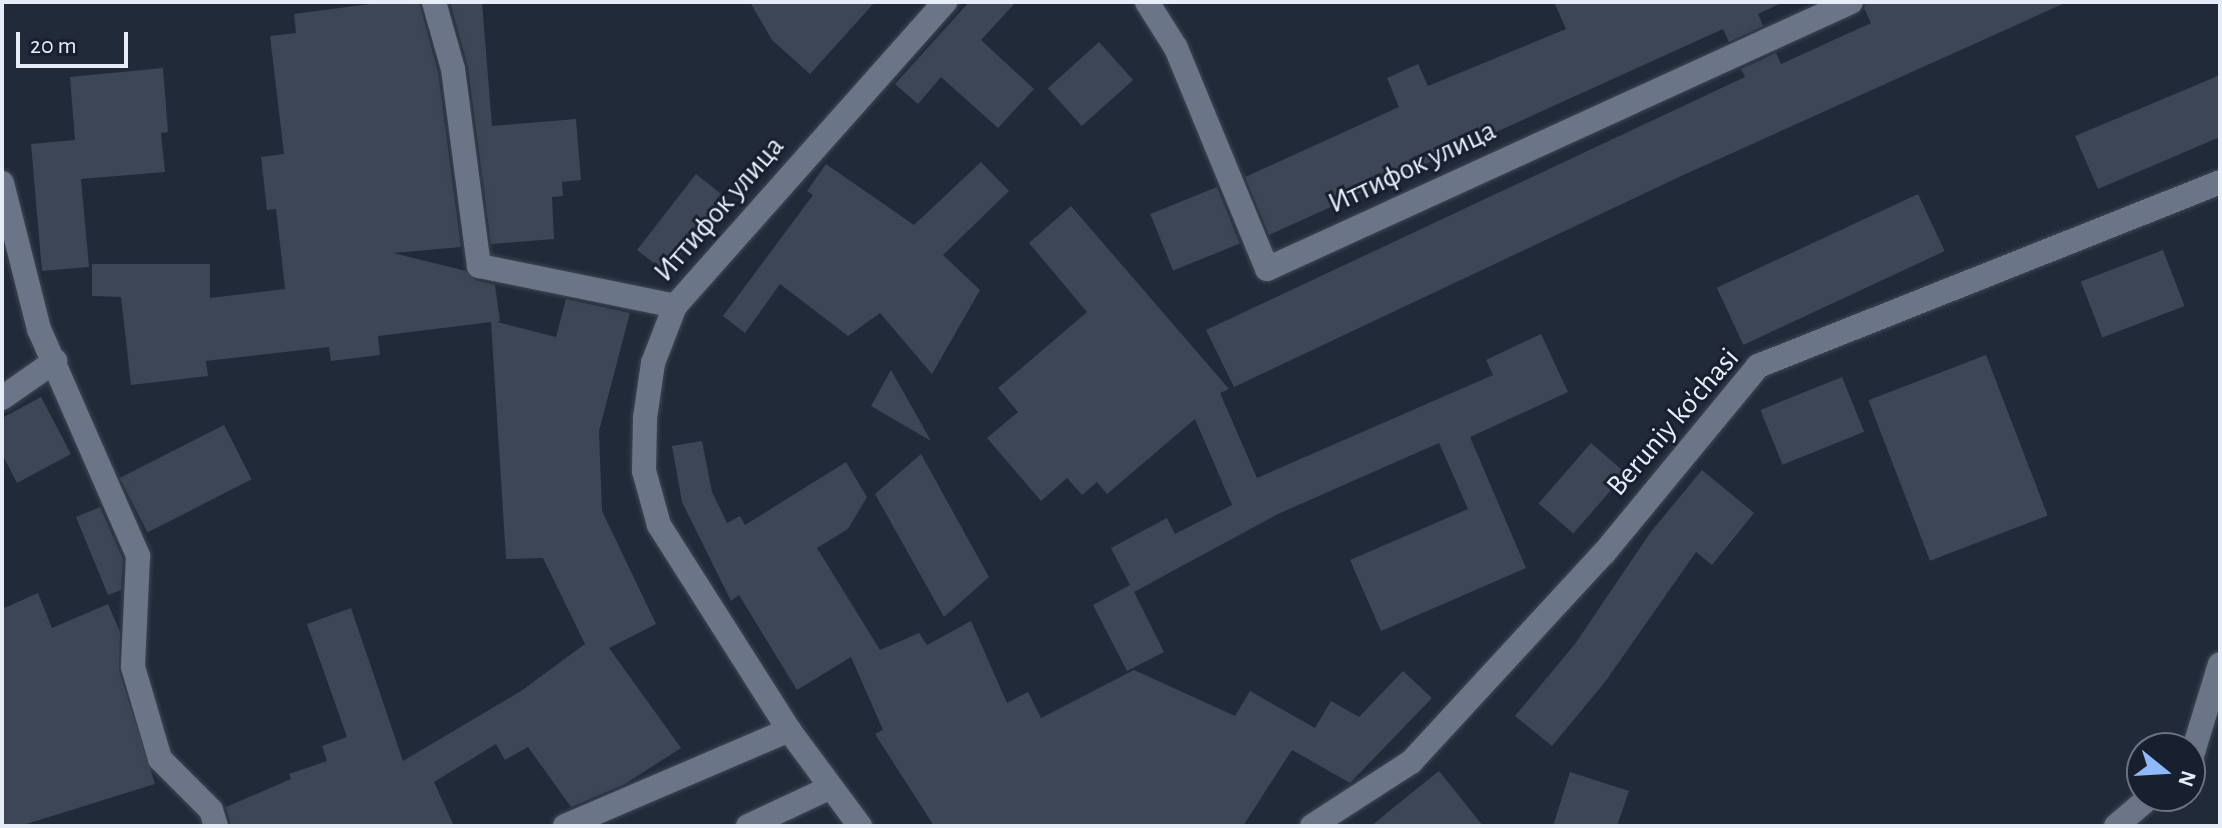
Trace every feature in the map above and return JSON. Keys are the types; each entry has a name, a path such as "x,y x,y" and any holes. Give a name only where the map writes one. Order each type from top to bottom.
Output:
{"street":[{"path":"434,2 453,69 479,266 675,306"},
{"name":"Иттифок улица","path":"860,826 789,730 659,525 644,471 645,418 653,363 675,306 945,2"},
{"name":"Иттифок улица","path":"1147,2 1176,48 1267,269 1851,2"},
{"name":"Beruniy ko'chasi","path":"1312,826 1411,762 1604,553 1758,366 2220,182"},
{"path":"2,183 39,329 138,556 133,667 160,759 211,810 216,826"},
{"path":"2,398 55,361"},
{"path":"2199,732 2220,664"},
{"path":"565,826 789,730"},
{"path":"748,826 829,788"},
{"path":"2116,826 2132,812"}],"building":[{"path":"385,2 419,2 438,72 461,247 393,253 466,271 475,280 495,285 500,321 497,322 556,337 566,299 630,313 599,431 602,511 656,624 609,648 681,748 625,784 571,807 528,747 505,760 496,744 434,782 454,826 231,826 226,807 291,779 289,774 327,761 322,746 347,737 307,624 351,608 403,761 521,691 585,644 543,558 506,559 491,322 378,336 380,355 331,361 329,347 206,361 208,376 131,385 121,297 92,296 92,264 210,264 210,298 285,289 276,209 267,210 261,157 284,154 270,36 296,33 294,14"},
{"path":"450,2 482,2 492,126 576,119 581,180 562,182 563,196 552,197 554,239 491,244 468,67"},
{"path":"750,2 875,2 810,74 772,40"},
{"path":"969,2 1016,2 981,40 1034,89 998,128 941,77 918,104 895,84"},
{"path":"1554,2 1784,2 1758,14 1763,26 1729,42 1723,29 1269,235 1245,177 1399,107 1387,78 1418,64 1428,86 1566,29"},
{"path":"1866,2 2067,2 1679,177 1234,387 1206,330 1745,77 1741,69 1776,53 1781,64 1871,23 1864,8"},
{"path":"1099,42 1133,80 1082,126 1048,88"},
{"path":"163,68 168,132 161,133 165,172 81,179 89,267 42,271 31,144 75,140 70,77"},
{"path":"2220,75 2220,137 2098,189 2075,136"},
{"path":"981,162 1009,191 943,255 980,290 932,374 880,313 848,336 780,284 745,333 723,316 813,195 807,191 826,164 914,225"},
{"path":"696,174 725,197 671,267 659,267 637,250"},
{"path":"1217,187 1240,244 1173,271 1150,214"},
{"path":"1918,194 1945,251 1743,345 1717,288"},
{"path":"1071,206 1229,389 1220,393 1257,478 1493,375 1486,360 1541,334 1568,392 1470,437 1526,568 1381,631 1350,560 1468,509 1439,443 1278,514 1134,592 1164,652 1127,671 1093,605 1130,585 1111,548 1167,518 1175,534 1232,505 1195,419 1107,494 1097,482 1082,495 1067,478 1041,501 987,438 1018,412 998,388 1087,312 1029,243"},
{"path":"2163,250 2185,306 2102,338 2081,282"},
{"path":"1986,355 2048,516 1930,561 1868,400"},
{"path":"891,370 931,441 871,406"},
{"path":"1842,377 1864,432 1783,465 1760,410"},
{"path":"41,397 71,454 17,483 2,454 2,418"},
{"path":"224,425 252,479 147,532 120,478"},
{"path":"702,441 712,492 727,523 740,516 745,525 846,462 867,497 848,529 817,548 880,650 919,633 927,645 971,621 1007,703 1028,692 1041,718 1134,670 1235,716 1250,691 1315,728 1331,701 1359,717 1403,671 1432,698 1350,783 1292,750 1243,826 934,826 875,734 883,730 851,657 797,690 739,595 731,601 682,502 672,446"},
{"path":"1591,443 1626,473 1573,534 1539,503"},
{"path":"921,454 989,577 944,617 875,494"},
{"path":"1702,470 1754,513 1712,565 1696,552 1605,682 1552,746 1515,716 1575,644 1650,533"},
{"path":"100,507 123,559 121,590 108,595 76,517"},
{"path":"38,593 52,628 108,604 120,632 119,671 155,784 20,826 2,826 2,609"},
{"path":"1439,771 1483,826 1371,826 1409,795"},
{"path":"1570,772 1629,791 1617,826 1553,826"}]}
